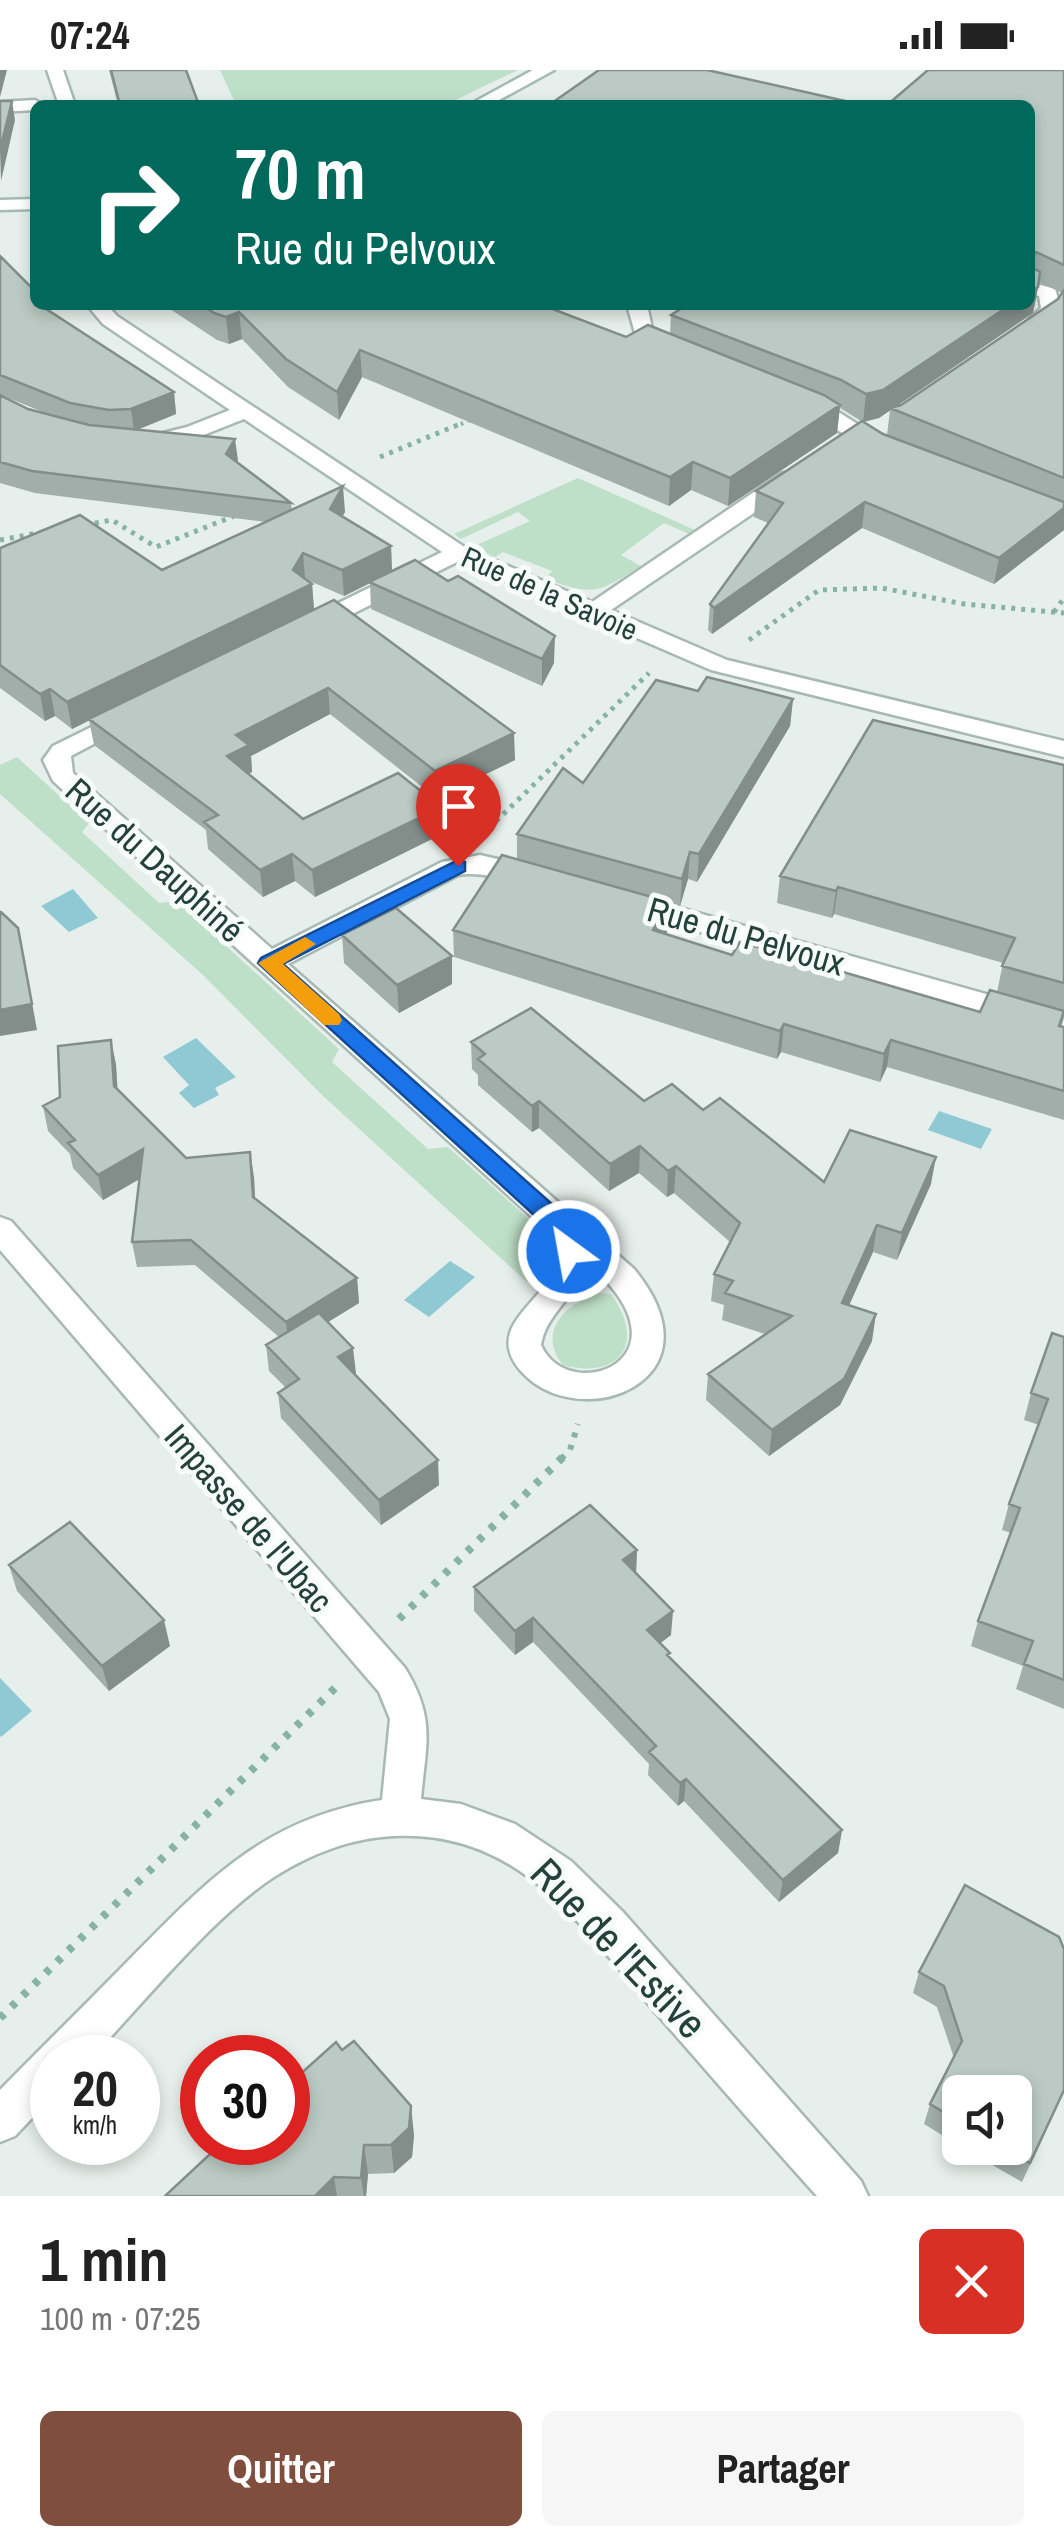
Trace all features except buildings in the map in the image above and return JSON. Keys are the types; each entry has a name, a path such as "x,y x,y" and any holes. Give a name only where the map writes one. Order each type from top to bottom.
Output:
{"street":[{"path":"55,70 66,100"},
{"path":"487,100 546,70"},
{"path":"0,107 30,105"},
{"path":"0,205 30,204"},
{"path":"1012,341 1044,320 1052,308 1048,294 1035,290"},
{"name":"Rue de la Savoie","path":"101,310 110,320 458,554 719,665 1064,749"},
{"path":"638,310 640,328 648,340 695,362"},
{"path":"780,396 830,415 849,439 906,458"},
{"path":"122,442 176,438 246,411"},
{"path":"849,439 888,426"},
{"path":"594,611 807,467"},
{"path":"283,639 458,554"},
{"name":"Rue du Dauphiné","path":"161,700 66,746 57,765 67,782 632,1286 651,1329 647,1352 619,1379 572,1385 549,1376 531,1359 525,1342 530,1322 570,1268 569,1251 554,1220"},
{"path":"268,963 451,868 488,864 551,881"},
{"name":"Rue du Pelvoux","path":"608,897 1064,1026"},
{"name":"Impasse de l'Ubac","path":"5,1243 392,1680 406,1704 409,1719 400,1813"},
{"name":"Rue de l'Estive","path":"84,2035 254,1865 327,1829 400,1813 478,1828 536,1858 568,1883 846,2196"},
{"path":"0,2121 30,2090"}],"path":[{"path":"719,665 799,600 819,590 882,588 964,604 1064,613"},
{"path":"1054,613 1064,598"},
{"path":"488,864 488,829 675,648"},
{"path":"0,2018 310,1716 570,1450 591,1385"}],"green space":[{"path":"220,70 518,70 455,100 234,100"},
{"path":"578,478 695,530 689,534 664,523 621,555 641,566 604,587 585,590 545,578 552,571 503,552 495,557 478,549 479,544 530,521 518,512 461,539 454,534"},
{"path":"17,757 89,823 82,832 159,903 177,901 339,1049 332,1062 428,1149 448,1147 540,1229 530,1236 537,1259 527,1282 323,1096 203,975 0,794 0,765"},
{"path":"601,1293 611,1294 621,1312 626,1328 622,1354 600,1367 563,1365 553,1341 559,1320 576,1303"}],"water":[{"path":"73,889 98,918 69,932 41,906"},
{"path":"196,1038 236,1077 215,1088 219,1095 194,1108 179,1093 189,1085 163,1057"},
{"path":"939,1111 992,1129 981,1149 928,1130"},
{"path":"450,1261 475,1277 429,1317 404,1300"},
{"path":"0,1678 32,1711 1,1737 0,1736"}],"slow traffic":[{"path":"305,944 268,963 331,1020"}],"route":[{"path":"458,866 268,963 554,1220 569,1251"}]}
